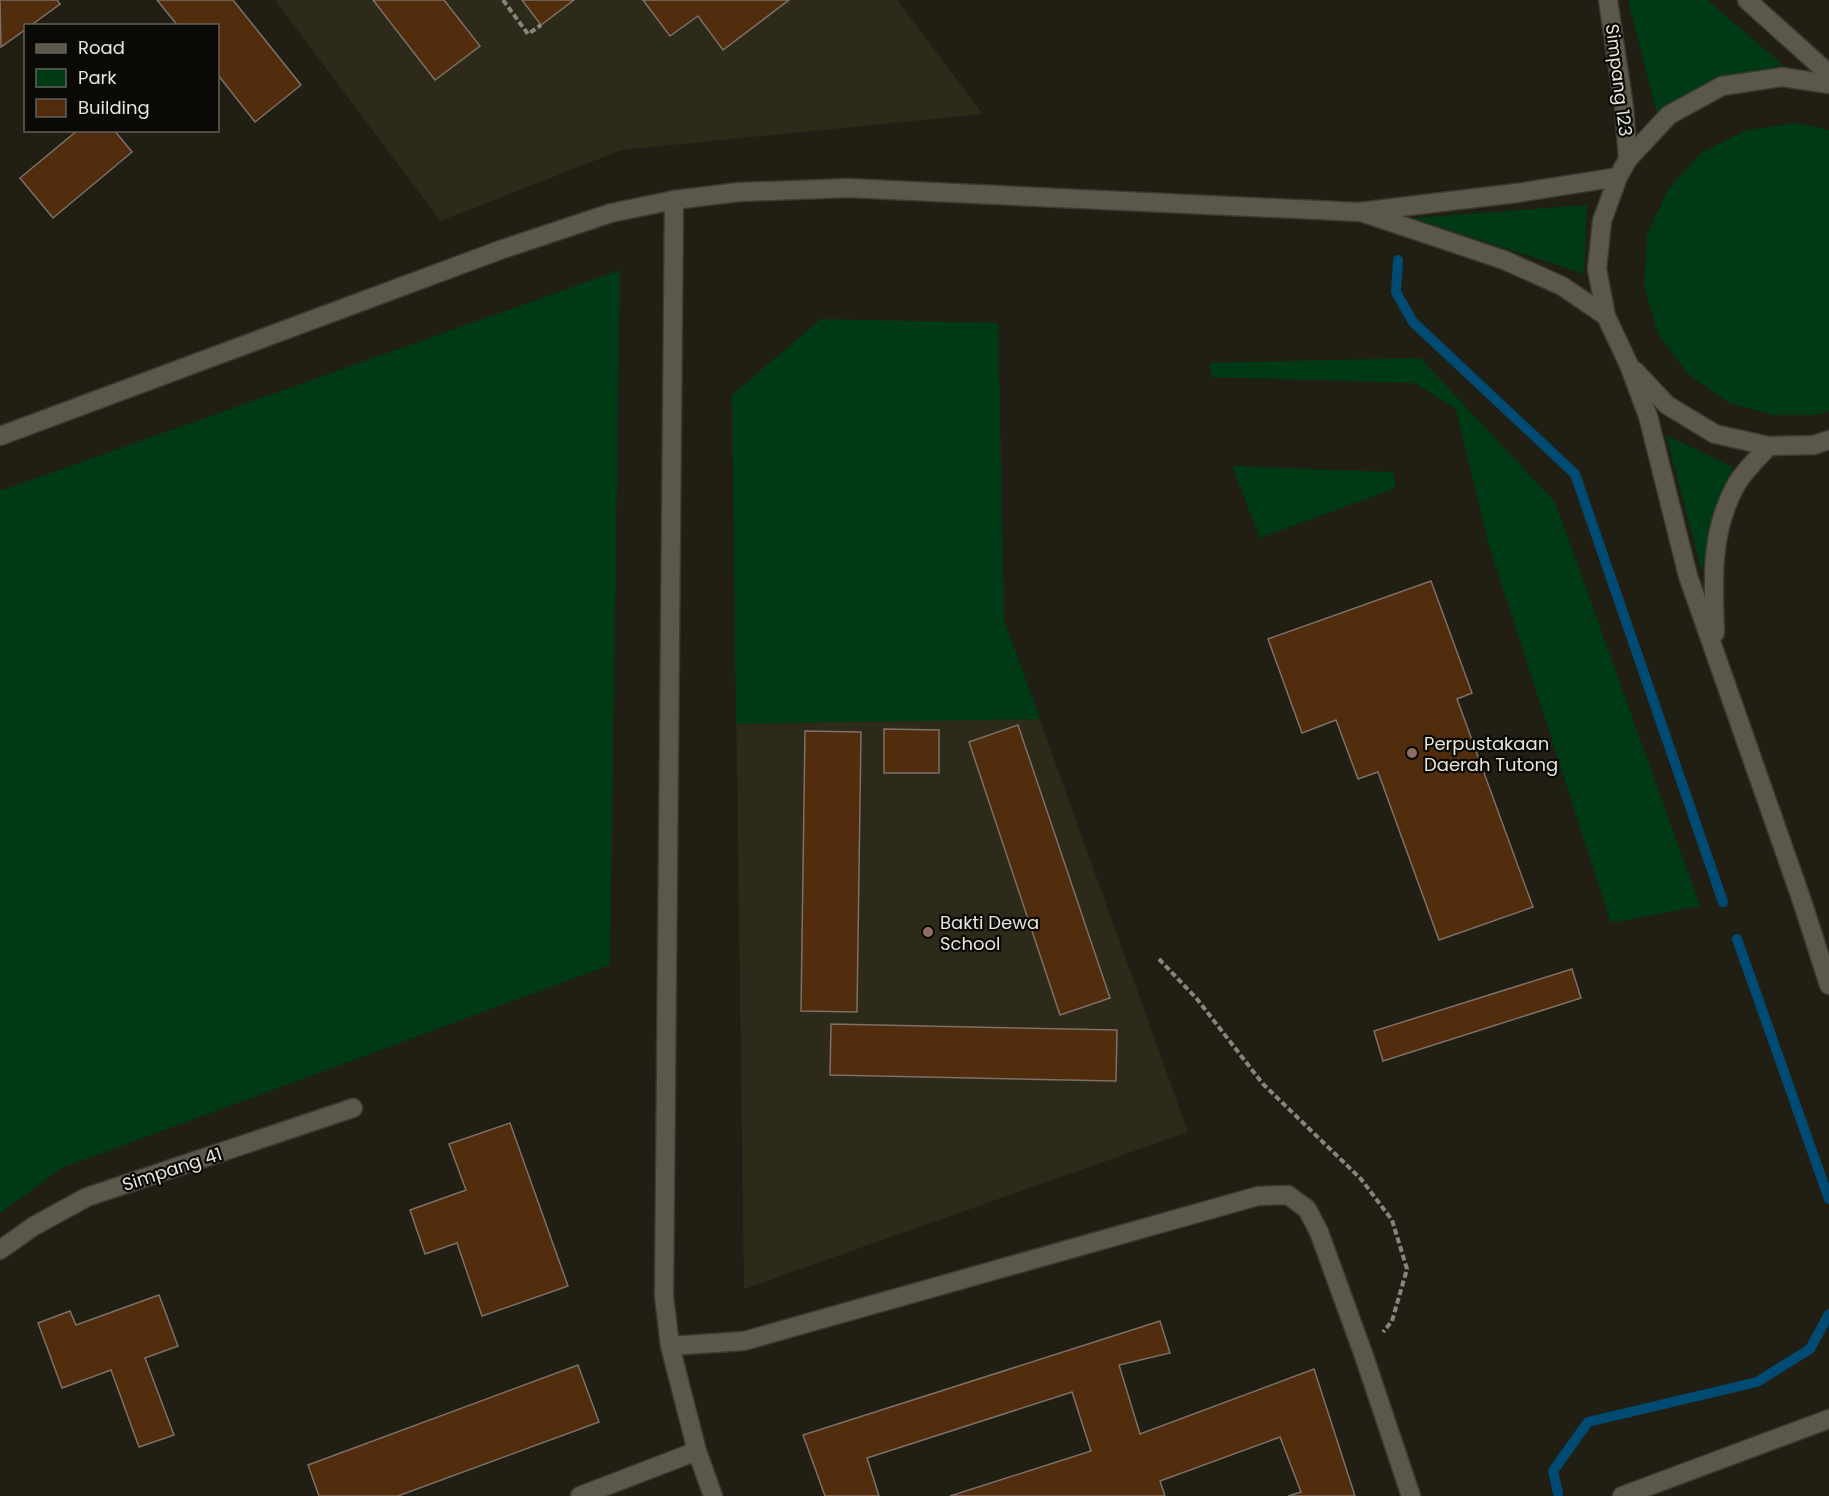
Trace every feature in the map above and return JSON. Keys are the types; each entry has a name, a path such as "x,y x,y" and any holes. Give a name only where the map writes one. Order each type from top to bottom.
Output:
{"street":[{"name":"Simpang 123","path":"1608,0 1624,106 1628,159"},
{"path":"1747,0 1829,74"},
{"path":"1829,84 1782,77 1722,87 1669,115 1628,159 1618,177 1602,221 1598,269 1605,316 1629,365 1648,416 1688,576 1829,986"},
{"path":"0,436 500,250 611,213 674,200 739,192 848,188 1359,212 1517,193 1618,177"},
{"path":"674,200 664,1296 670,1346 697,1451 713,1496"},
{"path":"1359,212 1504,260 1562,286 1605,316"},
{"path":"1629,365 1667,405 1715,434 1769,446 1814,444 1829,440"},
{"path":"1716,653 1712,572 1720,520 1737,483 1769,446"},
{"name":"Simpang 41","path":"0,1250 34,1226 87,1197 353,1108"},
{"path":"670,1346 744,1341 1258,1196 1288,1195 1307,1209 1319,1232 1411,1496"},
{"path":"1622,1496 1829,1419"},
{"path":"580,1496 697,1451"}],"path":[{"path":"503,0 528,34 540,25"},
{"path":"1159,958 1197,999 1263,1084 1361,1179 1392,1220 1407,1269 1392,1321 1364,1356"}],"shaded area":[{"path":"275,0 897,0 983,114 622,150 440,221"},
{"name":"Bakti Dewa School","path":"821,319 998,323 1004,620 1188,1132 744,1289 732,395"}],"green space":[{"path":"1628,0 1707,0 1783,65 1707,84 1658,118"},
{"path":"1797,123 1829,130 1829,411 1818,415 1773,415 1729,403 1688,374 1658,334 1644,285 1647,235 1668,189 1702,152 1747,130"},
{"path":"1587,205 1584,274 1413,218"},
{"path":"620,270 610,965 62,1168 0,1213 0,491"},
{"path":"821,319 998,323 1004,620 1040,719 736,724 732,395"},
{"path":"1420,358 1555,502 1700,906 1611,923 1488,542 1456,409 1415,383 1212,377 1209,363"},
{"path":"1666,435 1733,467 1710,524 1702,572"},
{"path":"1232,466 1393,472 1396,488 1260,538"}],"building":[{"path":"0,0 57,0 60,4 33,24 24,24 24,30 1,47"},
{"path":"157,0 233,0 301,85 255,122 219,76 219,24 176,24"},
{"path":"373,0 444,0 480,46 435,80"},
{"path":"522,0 574,0 541,25"},
{"path":"643,0 789,0 723,50 698,16 670,36"},
{"path":"76,132 116,132 132,152 53,218 20,178"},
{"name":"Perpustakaan Daerah Tutong","path":"1431,581 1472,693 1457,699 1533,907 1439,940 1378,772 1358,779 1336,720 1302,733 1268,639"},
{"path":"1018,725 1110,998 1060,1015 969,742"},
{"path":"884,729 939,730 939,773 884,773"},
{"path":"805,731 861,732 857,1012 801,1011"},
{"path":"1572,969 1581,998 1383,1061 1374,1031"},
{"path":"831,1024 1117,1030 1116,1081 830,1075"},
{"path":"510,1123 568,1286 482,1316 457,1243 425,1254 410,1210 466,1190 449,1144"},
{"path":"159,1295 178,1346 145,1358 174,1435 139,1447 111,1370 62,1388 38,1323 70,1311 76,1325"},
{"path":"1160,1321 1170,1353 1119,1365 1140,1434 1314,1369 1355,1496 1288,1496 1301,1492 1280,1437 1160,1481 1165,1496 950,1496 1091,1451 1072,1392 867,1458 879,1496 825,1496 803,1435"},
{"path":"578,1365 599,1422 398,1496 319,1496 308,1465"}],"waterway":[{"path":"1398,260 1396,292 1413,322 1575,474 1723,902"},
{"path":"1737,939 1829,1199"},
{"path":"1558,1493 1553,1471 1588,1422 1757,1382 1810,1349 1829,1314"}],"place":[{"name":"Perpustakaan Daerah Tutong","path":"1412,753"},
{"name":"Bakti Dewa School","path":"928,932"}]}
